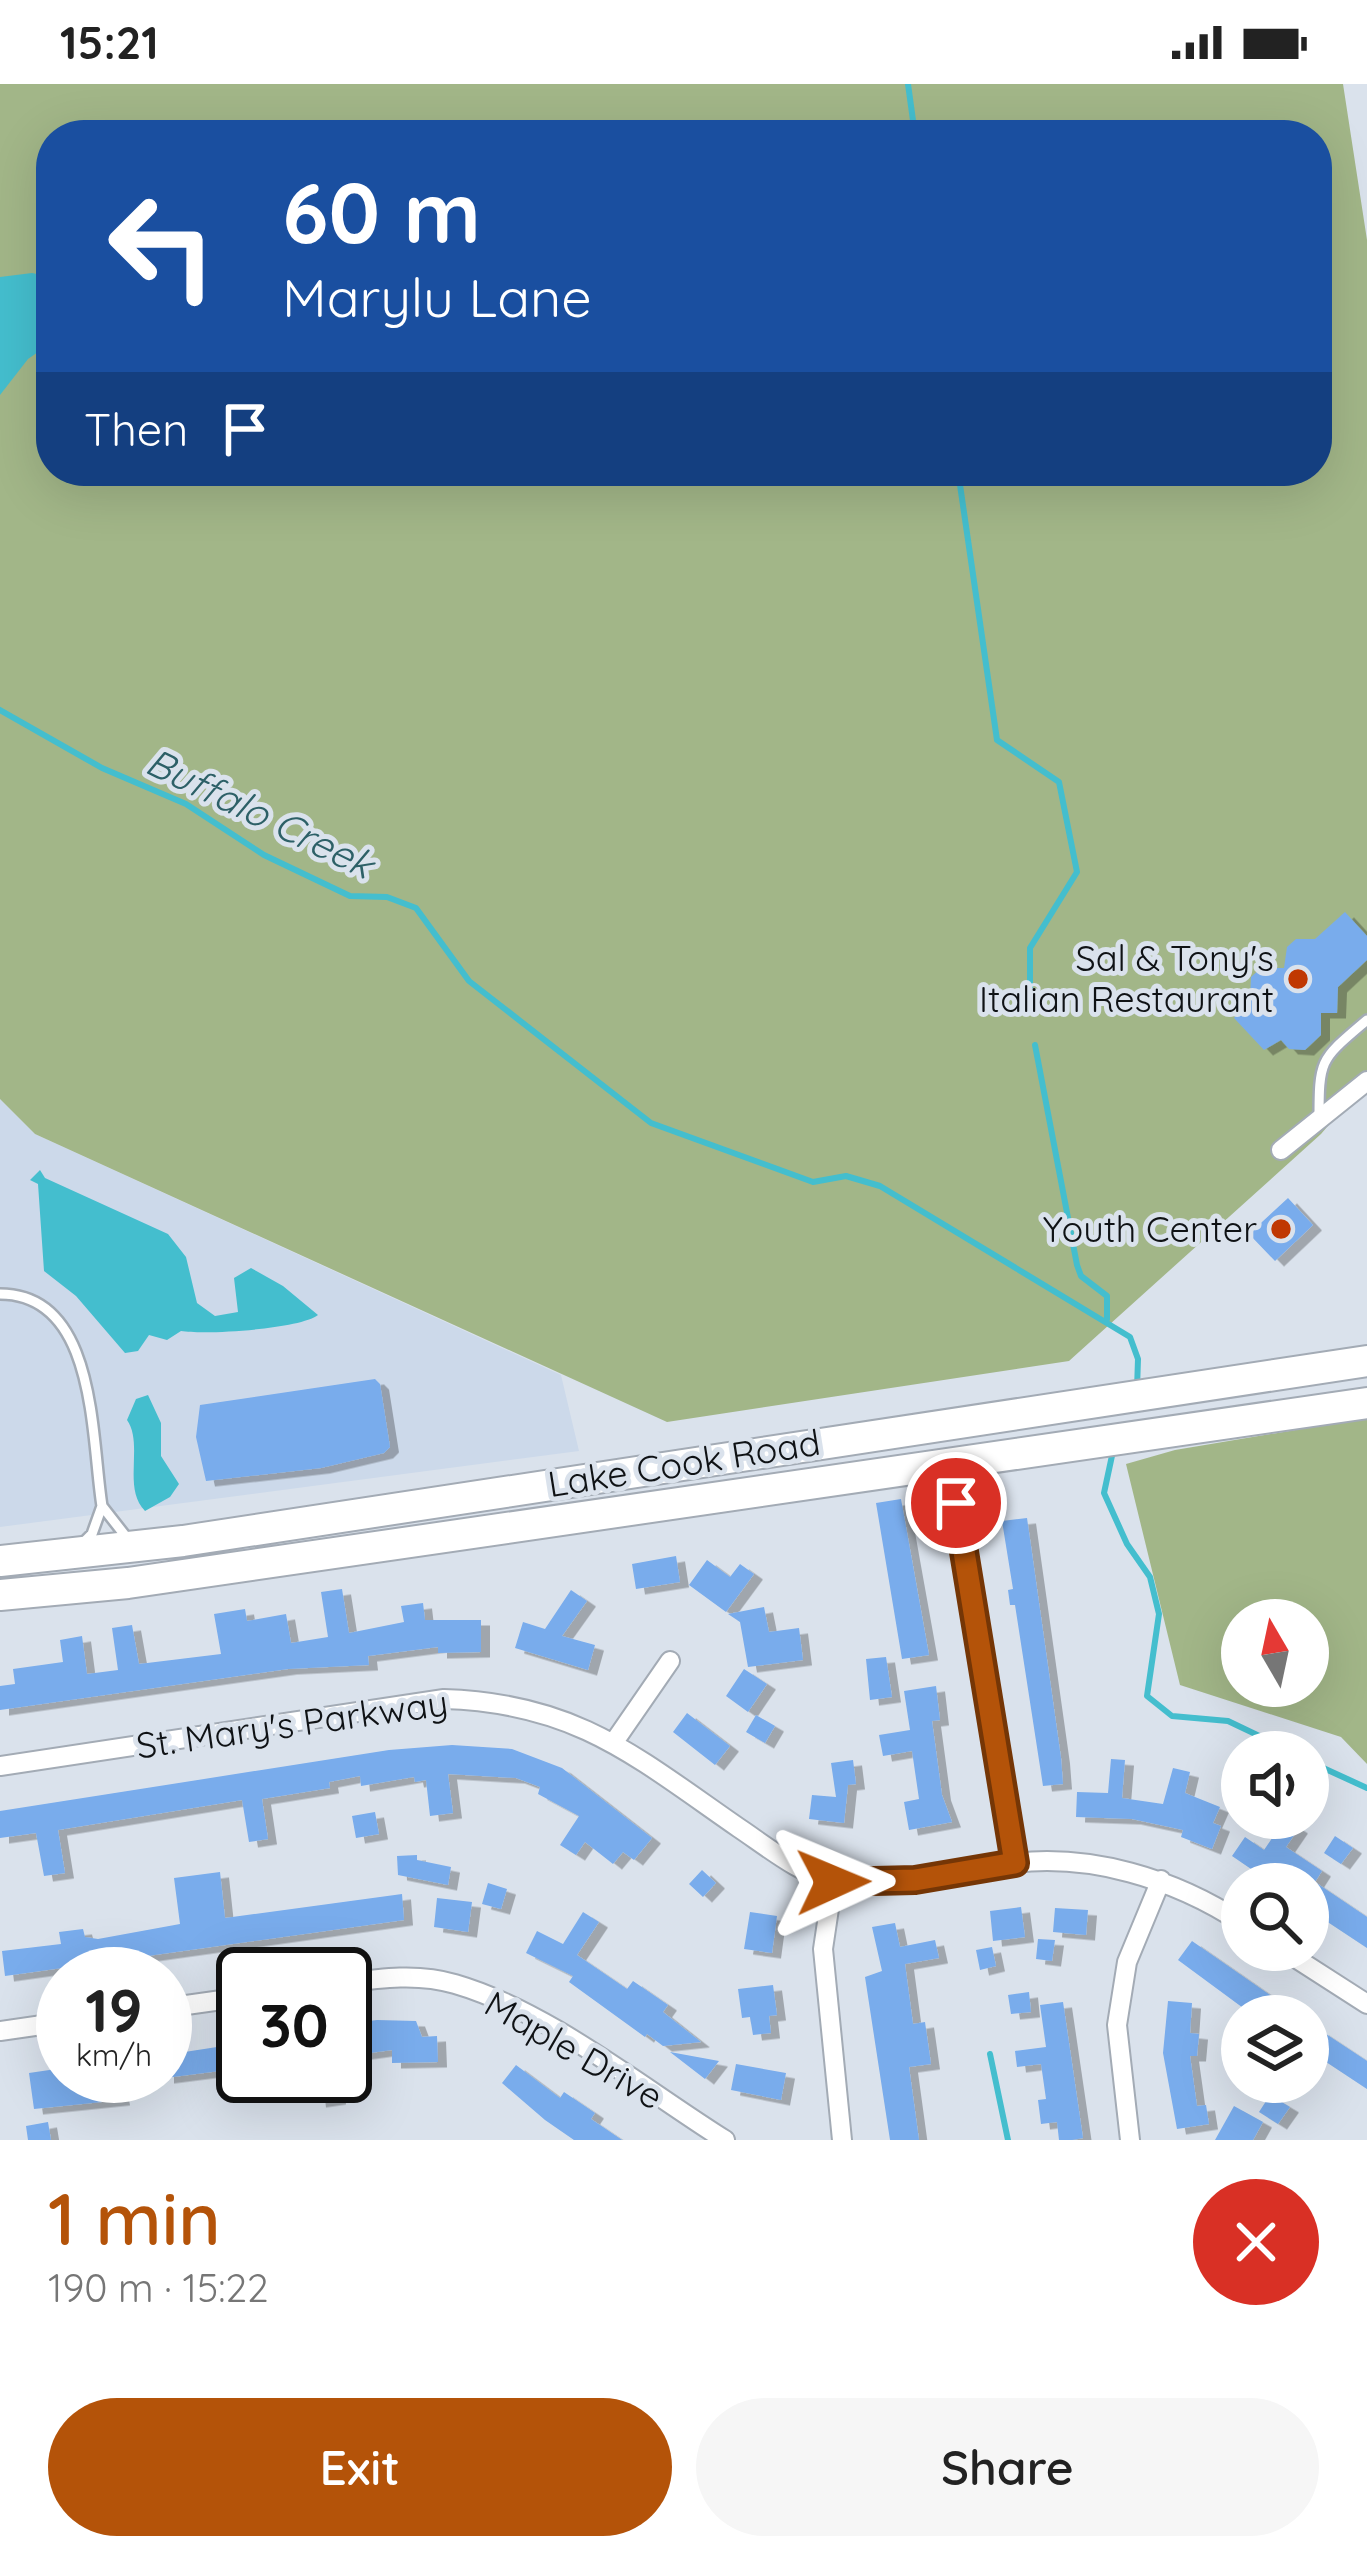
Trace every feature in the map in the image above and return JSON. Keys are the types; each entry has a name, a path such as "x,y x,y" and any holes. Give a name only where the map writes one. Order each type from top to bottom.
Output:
{"main road":[{"name":"Lake Cook Road","path":"0,1561 142,1547 1367,1361"},
{"name":"Lake Cook Road","path":"0,1595 128,1583 1367,1403"}],"street":[{"path":"1281,1150 1367,1082"},
{"path":"956,1503 1015,1863"},
{"path":"614,1742 670,1661"},
{"name":"St. Mary's Parkway","path":"0,1766 443,1700 505,1701 614,1742 771,1849 833,1882 915,1880 1015,1863 1087,1865 1160,1880 1221,1912"},
{"path":"1130,2140 1117,2025 1127,1962 1160,1880"},
{"path":"833,1882 823,1949 842,2140"},
{"path":"1316,1971 1367,2004"},
{"name":"Maple Drive","path":"372,1979 392,1976 451,1982 512,2005 725,2140"},
{"path":"0,2031 36,2026"}],"lane":[{"path":"1319,1123 1319,1070 1329,1053 1367,1020"},
{"path":"0,1294 39,1303 73,1340 102,1506 119,1532 142,1547"},
{"path":"70,1556 92,1534 102,1506"}],"shaded area":[{"path":"0,1099 35,1134 561,1375 579,1451 0,1527"}],"green space":[{"path":"0,84 1343,84 1367,240 1367,1080 1321,1134 1069,1361 667,1422 35,1134 0,1099"},
{"path":"1367,1418 1367,1764 1329,1731 1248,1707 1329,1707 1329,1599 1221,1599 1221,1698 1180,1685 1126,1464 1175,1450"}],"water":[{"path":"36,274 36,353 0,395 0,277"},
{"path":"40,1170 45,1178 168,1234 186,1257 197,1303 215,1316 238,1312 234,1278 251,1268 283,1286 318,1315 252,1330 181,1331 167,1340 149,1335 138,1351 125,1353 76,1296 44,1271 38,1184 30,1180"},
{"path":"148,1395 161,1423 161,1456 179,1484 170,1497 145,1511 135,1490 134,1441 127,1420 136,1399"}],"building":[{"name":"Sal & Tony's Italian Restaurant","path":"1345,912 1367,936 1367,960 1338,987 1337,1013 1321,1013 1321,1035 1305,1050 1289,1049 1281,1040 1264,1050 1234,1018 1250,999 1251,977 1261,968 1284,968 1287,947 1296,939 1315,939"},
{"name":"Youth Center","path":"1288,1198 1313,1225 1275,1261 1249,1234"},
{"path":"375,1379 380,1384 390,1447 384,1453 321,1468 206,1481 196,1437 200,1405"},
{"path":"901,1499 929,1655 902,1659 876,1503"},
{"path":"1027,1518 1063,1784 1043,1786 1015,1605 1010,1605 1008,1590 1013,1589 1002,1521"},
{"path":"676,1556 680,1582 636,1589 632,1564"},
{"path":"707,1560 730,1577 740,1564 754,1574 726,1612 689,1585"},
{"path":"342,1589 349,1633 404,1622 401,1606 423,1603 425,1620 481,1620 481,1652 438,1653 438,1647 368,1656 369,1665 288,1669 0,1710 0,1686 15,1684 13,1669 63,1662 60,1640 82,1636 87,1674 118,1670 112,1628 132,1625 139,1664 221,1654 214,1614 245,1609 247,1621 286,1614 291,1643 328,1637 321,1592"},
{"path":"571,1590 587,1601 562,1636 595,1645 588,1670 515,1648 523,1622 545,1629"},
{"path":"764,1607 769,1632 799,1628 803,1660 748,1667 740,1622 728,1614"},
{"path":"886,1657 892,1697 870,1700 866,1659"},
{"path":"744,1669 767,1684 748,1712 726,1696"},
{"path":"936,1686 940,1720 932,1721 942,1795 952,1822 909,1830 904,1802 919,1799 912,1751 883,1756 879,1735 910,1730 904,1691"},
{"path":"687,1713 730,1746 715,1765 673,1732"},
{"path":"756,1715 775,1726 765,1743 746,1732"},
{"path":"452,1745 512,1749 562,1768 652,1838 634,1860 623,1852 613,1864 585,1842 576,1855 560,1845 579,1816 538,1794 540,1787 516,1778 448,1774 453,1813 430,1816 426,1780 415,1782 414,1777 361,1786 360,1776 329,1782 330,1788 262,1799 268,1839 249,1842 242,1800 58,1830 65,1873 44,1876 36,1833 0,1838 0,1811 389,1750"},
{"path":"1111,1759 1125,1760 1122,1798 1163,1804 1173,1768 1190,1772 1185,1793 1220,1807 1213,1823 1221,1826 1212,1849 1181,1837 1183,1830 1132,1819 1076,1817 1077,1792 1108,1793"},
{"path":"853,1760 856,1784 848,1785 844,1823 809,1819 812,1795 836,1797 831,1763"},
{"path":"375,1812 379,1834 356,1838 352,1816"},
{"path":"1335,1836 1353,1848 1341,1864 1324,1853"},
{"path":"1244,1839 1264,1850 1271,1839 1291,1839 1286,1847 1310,1863 1242,1863 1232,1856"},
{"path":"417,1855 417,1860 451,1867 448,1885 398,1875 397,1856"},
{"path":"702,1870 716,1883 703,1897 689,1884"},
{"path":"220,1872 225,1918 402,1894 404,1920 192,1950 36,1947 36,1972 5,1976 2,1951 61,1944 59,1932 83,1929 85,1937 98,1939 180,1924 174,1878"},
{"path":"488,1883 507,1889 501,1909 482,1904"},
{"path":"1329,1891 1367,1917 1367,1948 1329,1923"},
{"path":"437,1898 472,1902 468,1932 434,1927"},
{"path":"1021,1907 1025,1937 993,1941 990,1911"},
{"path":"1055,1908 1088,1910 1086,1935 1053,1932"},
{"path":"583,1912 599,1922 577,1955 627,1989 633,1981 668,2005 663,2012 701,2042 663,2046 645,2037 569,1982 573,1976 526,1953 537,1931 563,1944"},
{"path":"750,1912 777,1916 772,1953 744,1949"},
{"path":"895,1923 900,1947 935,1940 939,1958 905,1964 913,2024 925,2022 931,2064 909,2067 919,2140 890,2140 865,1977 882,1971 872,1927"},
{"path":"1038,1939 1055,1940 1052,1961 1036,1959"},
{"path":"1192,1941 1221,1961 1221,1971 1235,1971 1270,1995 1226,1995 1178,1960"},
{"path":"992,1947 996,1966 980,1970 976,1950"},
{"path":"773,1985 777,2015 769,2016 771,2033 753,2035 750,2017 742,2018 738,1989"},
{"path":"1029,1992 1031,2012 1011,2014 1008,1995"},
{"path":"1168,2001 1192,2003 1190,2033 1199,2034 1197,2056 1190,2056 1197,2106 1206,2105 1209,2124 1177,2129 1163,2053"},
{"path":"1063,2002 1083,2138 1072,2140 1059,2140 1057,2122 1041,2124 1038,2100 1046,2099 1041,2064 1017,2067 1015,2051 1046,2047 1040,2005"},
{"path":"372,2021 416,2021 422,2037 437,2036 438,2062 392,2063 392,2050 372,2053"},
{"path":"1329,2036 1367,2061 1367,2089 1329,2064"},
{"path":"216,2047 216,2071 192,2075 192,2051"},
{"path":"670,2052 719,2061 705,2079"},
{"path":"736,2064 786,2073 781,2100 731,2090"},
{"path":"516,2065 560,2098 564,2092 595,2113 591,2119 622,2140 574,2140 545,2120 502,2083"},
{"path":"36,2072 36,2103 92,2103 34,2109 29,2073"},
{"path":"1265,2103 1290,2107 1278,2124 1259,2112"},
{"path":"1234,2106 1263,2122 1253,2140 1215,2140"},
{"path":"48,2122 51,2140 28,2140 26,2126"}],"waterway":[{"path":"908,84 913,120"},
{"path":"960,486 997,740 1059,782 1077,872 1030,948 1030,1012"},
{"name":"Buffalo Creek","path":"0,710 102,768 186,804 264,855 350,896 387,897 416,908 469,981 651,1123 813,1182 846,1176 880,1186 1130,1337 1138,1359 1137,1389"},
{"path":"1035,1045 1077,1265 1081,1276 1107,1296 1107,1319"},
{"name":"Buffalo Creek","path":"1113,1451 1104,1493 1127,1544 1150,1577 1159,1614 1147,1696 1172,1716 1228,1721 1249,1731"},
{"name":"Buffalo Creek","path":"1329,1771 1367,1788"},
{"path":"990,2054 1008,2140"}],"place":[{"name":"Sal & Tony's Italian Restaurant","path":"1298,979"},
{"name":"Youth Center","path":"1281,1229"}],"route":[{"path":"833,1882 915,1880 1015,1863 956,1503"}]}
